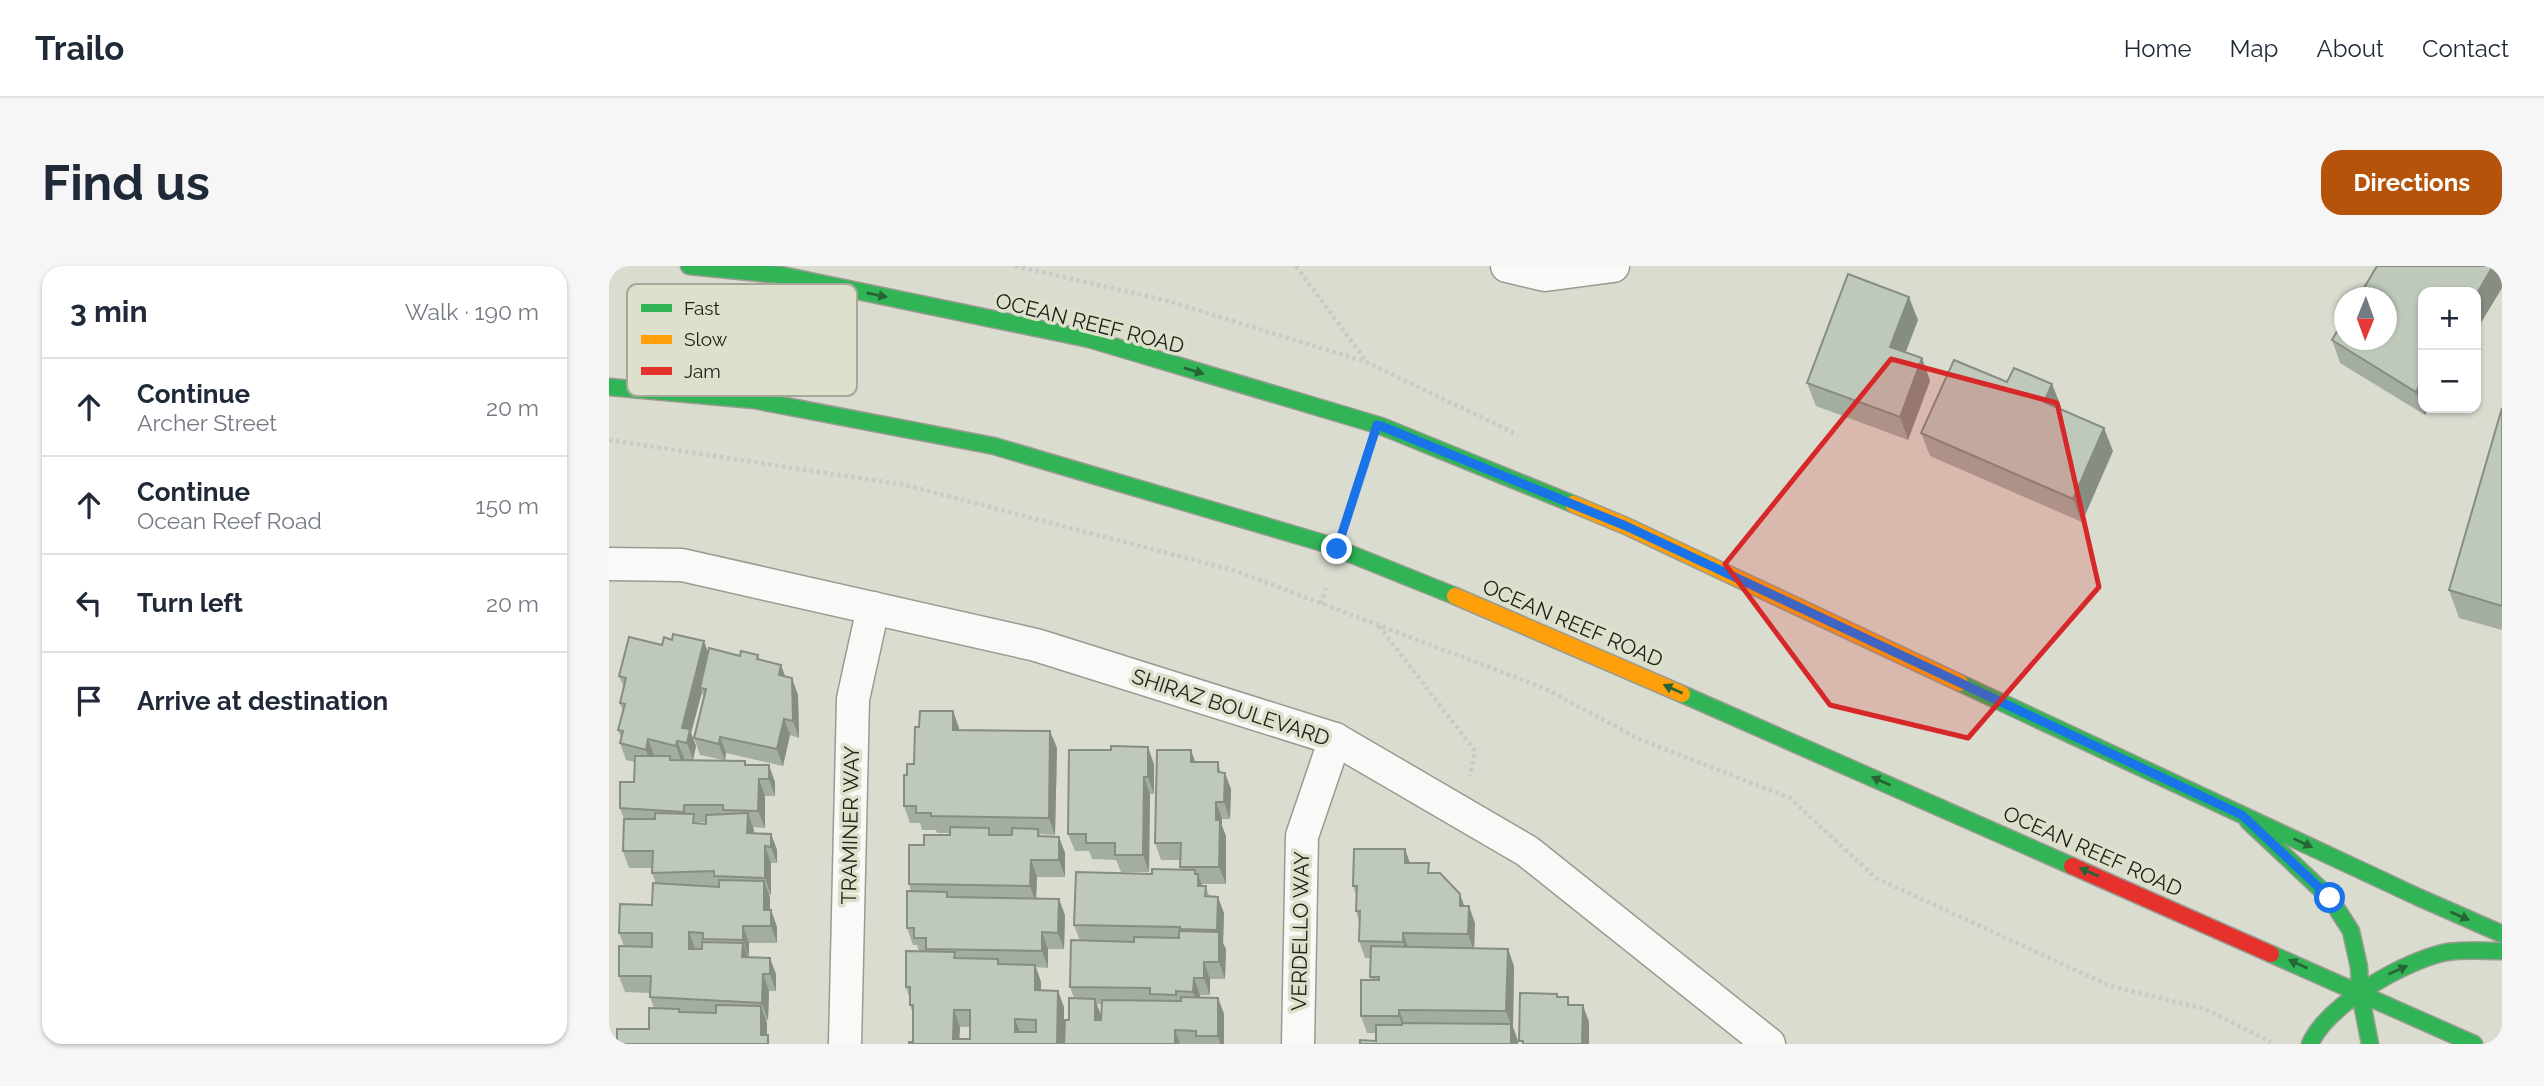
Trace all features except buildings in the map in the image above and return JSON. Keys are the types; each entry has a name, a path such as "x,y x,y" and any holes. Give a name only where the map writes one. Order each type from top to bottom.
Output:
{"main road":[{"name":"OCEAN REEF ROAD","path":"689,266 781,275 824,284"},
{"name":"OCEAN REEF ROAD","path":"857,291 1089,340 1377,425 1626,526 2502,934"},
{"name":"OCEAN REEF ROAD","path":"609,387 627,389"},
{"name":"OCEAN REEF ROAD","path":"709,396 754,400 994,446 1337,549 1506,615 2475,1044"},
{"path":"2242,815 2330,898 2351,931 2370,1044"},
{"path":"2310,1044 2314,1032 2384,976 2425,959 2462,950 2502,951"}],"street":[{"path":"1507,266 1545,275 1613,266"},
{"name":"SHIRAZ BOULEVARD","path":"609,564 682,565 1036,646 1335,739 1527,850 1769,1044"},
{"name":"TRAMINER WAY","path":"845,1044 853,699 873,608"},
{"name":"VERDELLO WAY","path":"1298,1044 1302,836 1335,739"}],"path":[{"path":"1296,266 1366,362"},
{"path":"1321,604 1377,425 1396,376"},
{"path":"609,440 905,485 1236,571 1543,688 1639,738 1790,798 1876,878 2111,986 2205,1009 2275,1044"},
{"path":"1378,626 1475,751 1462,812"}],"highlighted area":[{"path":"1891,359 2057,403 2099,587 1968,738 1830,705 1725,564"}],"traffic: fast":[{"path":"689,266 781,275 824,284"},
{"path":"857,291 1089,339 1381,426 1573,504"},
{"path":"609,387 627,389"},
{"path":"709,396 754,400 994,446 1323,543 1455,596"},
{"path":"1960,683 2502,934"},
{"path":"1682,694 2072,866"},
{"path":"2248,821 2330,898 2351,931 2370,1044"},
{"path":"2310,1044 2319,1029 2350,999 2390,974 2447,952 2502,951"},
{"path":"2271,954 2474,1044"}],"traffic: slow":[{"path":"1573,504 1626,526 1960,683"},
{"path":"1455,596 1682,694"}],"traffic: jam":[{"path":"2072,866 2271,954"}],"route":[{"path":"1337,549 1367,451 1377,425 1381,426 1626,526 2242,815 2330,898"}]}
